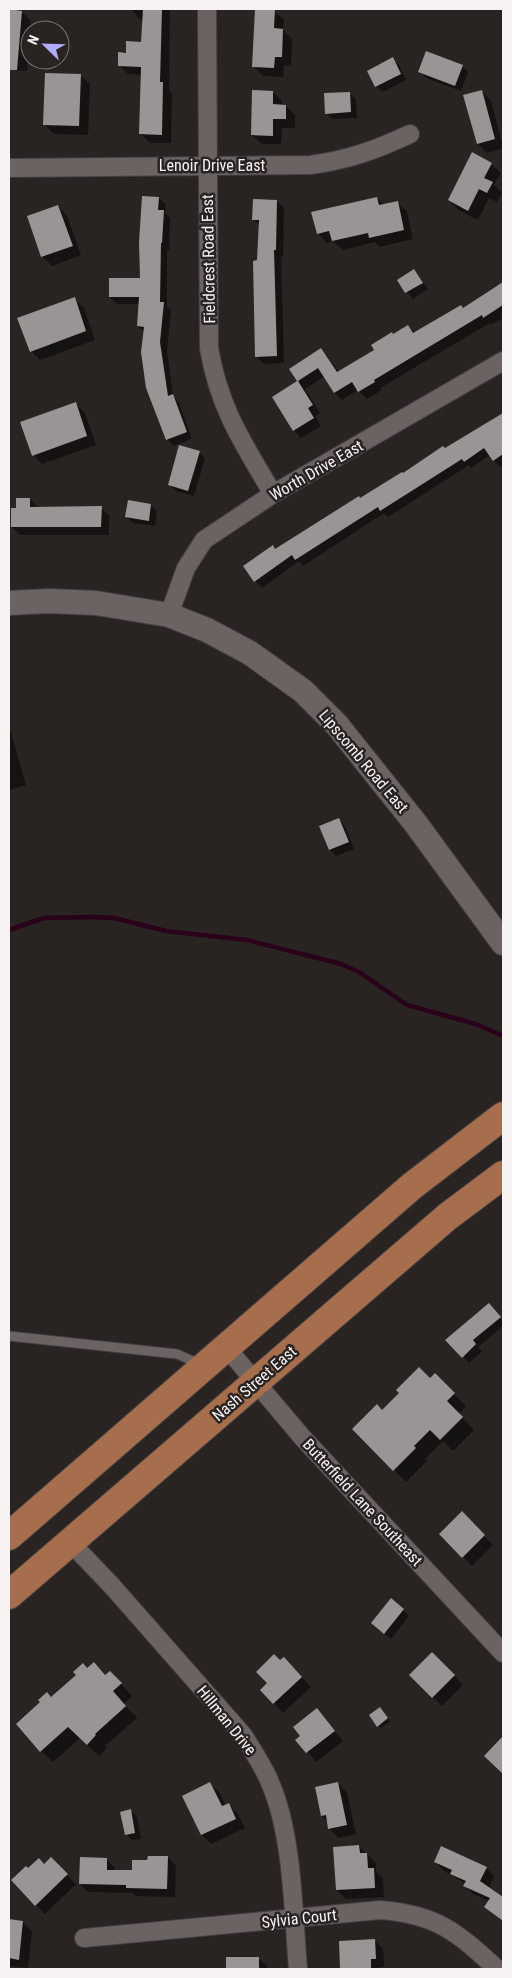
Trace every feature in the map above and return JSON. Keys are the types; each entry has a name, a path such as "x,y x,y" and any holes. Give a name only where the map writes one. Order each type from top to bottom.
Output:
{"main road":[{"path":"9,1536 412,1186 503,1116"},
{"name":"Nash Street East","path":"9,1596 255,1381 447,1217 503,1175"}],"street":[{"name":"Fieldcrest Road East","path":"207,9 209,348 213,372 224,407 236,431 274,494"},
{"name":"Lenoir Drive East","path":"9,168 310,165 336,162 359,156 410,134"},
{"name":"Worth Drive East","path":"169,615 186,568 204,540 274,494 503,361"},
{"name":"Lipscomb Road East","path":"9,603 50,601 96,603 169,615 207,630 250,653 303,691 337,725 404,809 503,942"},
{"name":"Butterfield Lane Southeast","path":"226,1348 302,1437 503,1653"},
{"name":"Hillman Drive","path":"71,1543 112,1586 243,1735 258,1759 271,1785 281,1812 286,1840 298,1969"},
{"name":"Sylvia Court","path":"84,1938 380,1910 421,1916 442,1925 460,1936 496,1969"}],"lane":[{"path":"9,1336 177,1354 204,1366"}],"building":[{"path":"9,9 22,11 17,70 9,70"},
{"path":"143,9 162,9 160,82 163,82 162,135 139,134 141,67 118,66 118,52 126,53 126,41 141,42"},
{"path":"255,9 275,9 274,28 283,29 282,57 275,57 274,68 252,67"},
{"path":"426,51 463,65 455,86 418,72"},
{"path":"393,57 401,74 375,87 367,71"},
{"path":"45,73 81,74 79,126 43,125"},
{"path":"252,90 273,91 273,104 286,105 286,119 273,119 273,136 251,135"},
{"path":"482,90 495,139 477,144 463,95"},
{"path":"350,92 351,112 325,114 324,93"},
{"path":"472,152 492,163 484,178 493,182 487,193 479,189 468,211 448,200"},
{"path":"142,196 159,197 158,210 164,210 161,243 160,302 164,302 160,342 168,396 173,394 187,432 166,440 146,388 141,352 144,327 137,326 139,297 109,297 109,278 140,278 139,242"},
{"path":"377,197 379,205 398,201 404,230 369,238 368,233 332,241 329,231 317,234 311,212"},
{"path":"253,199 277,200 276,250 274,250 277,356 255,357 253,261 257,260 259,220 252,220"},
{"path":"58,205 73,246 41,257 27,216"},
{"path":"414,269 423,283 405,293 397,280"},
{"path":"503,282 503,305 483,318 482,315 374,380 375,382 358,392 352,382 334,393 318,368 298,381 313,405 308,408 314,418 293,431 272,397 297,381 289,369 321,348 337,372 374,350 371,345 392,332 393,334 408,325 413,333 461,305 463,308"},
{"path":"75,297 86,331 30,352 17,318"},
{"path":"76,402 87,436 32,456 20,422"},
{"path":"503,413 503,454 493,461 484,448 464,462 462,459 380,511 378,507 295,560 292,555 254,582 243,566 273,545 275,549 359,496 360,498 403,473 443,446 445,448"},
{"path":"179,445 200,451 188,491 168,485"},
{"path":"16,498 30,498 30,507 102,506 101,527 11,527 11,508 16,508"},
{"path":"128,500 151,504 149,521 125,517"},
{"path":"339,818 349,842 329,850 319,826"},
{"path":"489,1303 501,1317 473,1340 476,1344 462,1358 445,1340"},
{"path":"419,1367 430,1378 435,1373 455,1393 447,1401 463,1417 440,1440 430,1430 414,1446 416,1448 393,1471 352,1429 377,1404 382,1410 399,1393 396,1390"},
{"path":"462,1511 485,1535 462,1558 439,1534"},
{"path":"391,1598 404,1609 384,1634 371,1623"},
{"path":"432,1652 455,1675 432,1698 409,1675"},
{"path":"274,1654 280,1660 284,1657 302,1677 273,1704 260,1690 267,1683 256,1672"},
{"path":"94,1662 105,1675 110,1671 122,1683 113,1691 126,1706 95,1734 87,1745 68,1727 40,1752 16,1724 40,1702 38,1700 47,1692 51,1697 76,1675 73,1672 83,1663 87,1668"},
{"path":"380,1707 388,1718 377,1727 369,1715"},
{"path":"317,1708 335,1731 306,1753 295,1740 300,1736 293,1727"},
{"path":"503,1736 503,1774 484,1756"},
{"path":"210,1782 222,1806 229,1803 236,1819 201,1835 182,1796"},
{"path":"338,1782 347,1825 328,1829 326,1815 321,1816 315,1787"},
{"path":"131,1809 135,1833 125,1835 120,1812"},
{"path":"359,1845 360,1853 367,1853 368,1868 374,1868 375,1888 336,1890 333,1847"},
{"path":"441,1846 487,1867 480,1881 503,1897 503,1921 484,1907 490,1898 463,1886 466,1881 450,1874 452,1870 434,1862"},
{"path":"148,1856 168,1856 167,1889 126,1888 126,1885 79,1884 80,1857 107,1858 107,1870 132,1870 132,1860 147,1860"},
{"path":"51,1857 68,1874 35,1906 11,1880 26,1866 28,1868 39,1858 44,1864"},
{"path":"9,1919 23,1921 19,1960 9,1958"},
{"path":"375,1939 376,1959 371,1959 371,1969 340,1969 339,1941"},
{"path":"226,1957 259,1957 259,1969 226,1969"}],"waterway":[{"path":"9,930 44,918 93,917 114,918 166,931 247,940 341,964 359,972 407,1005 476,1024 503,1036"}]}
